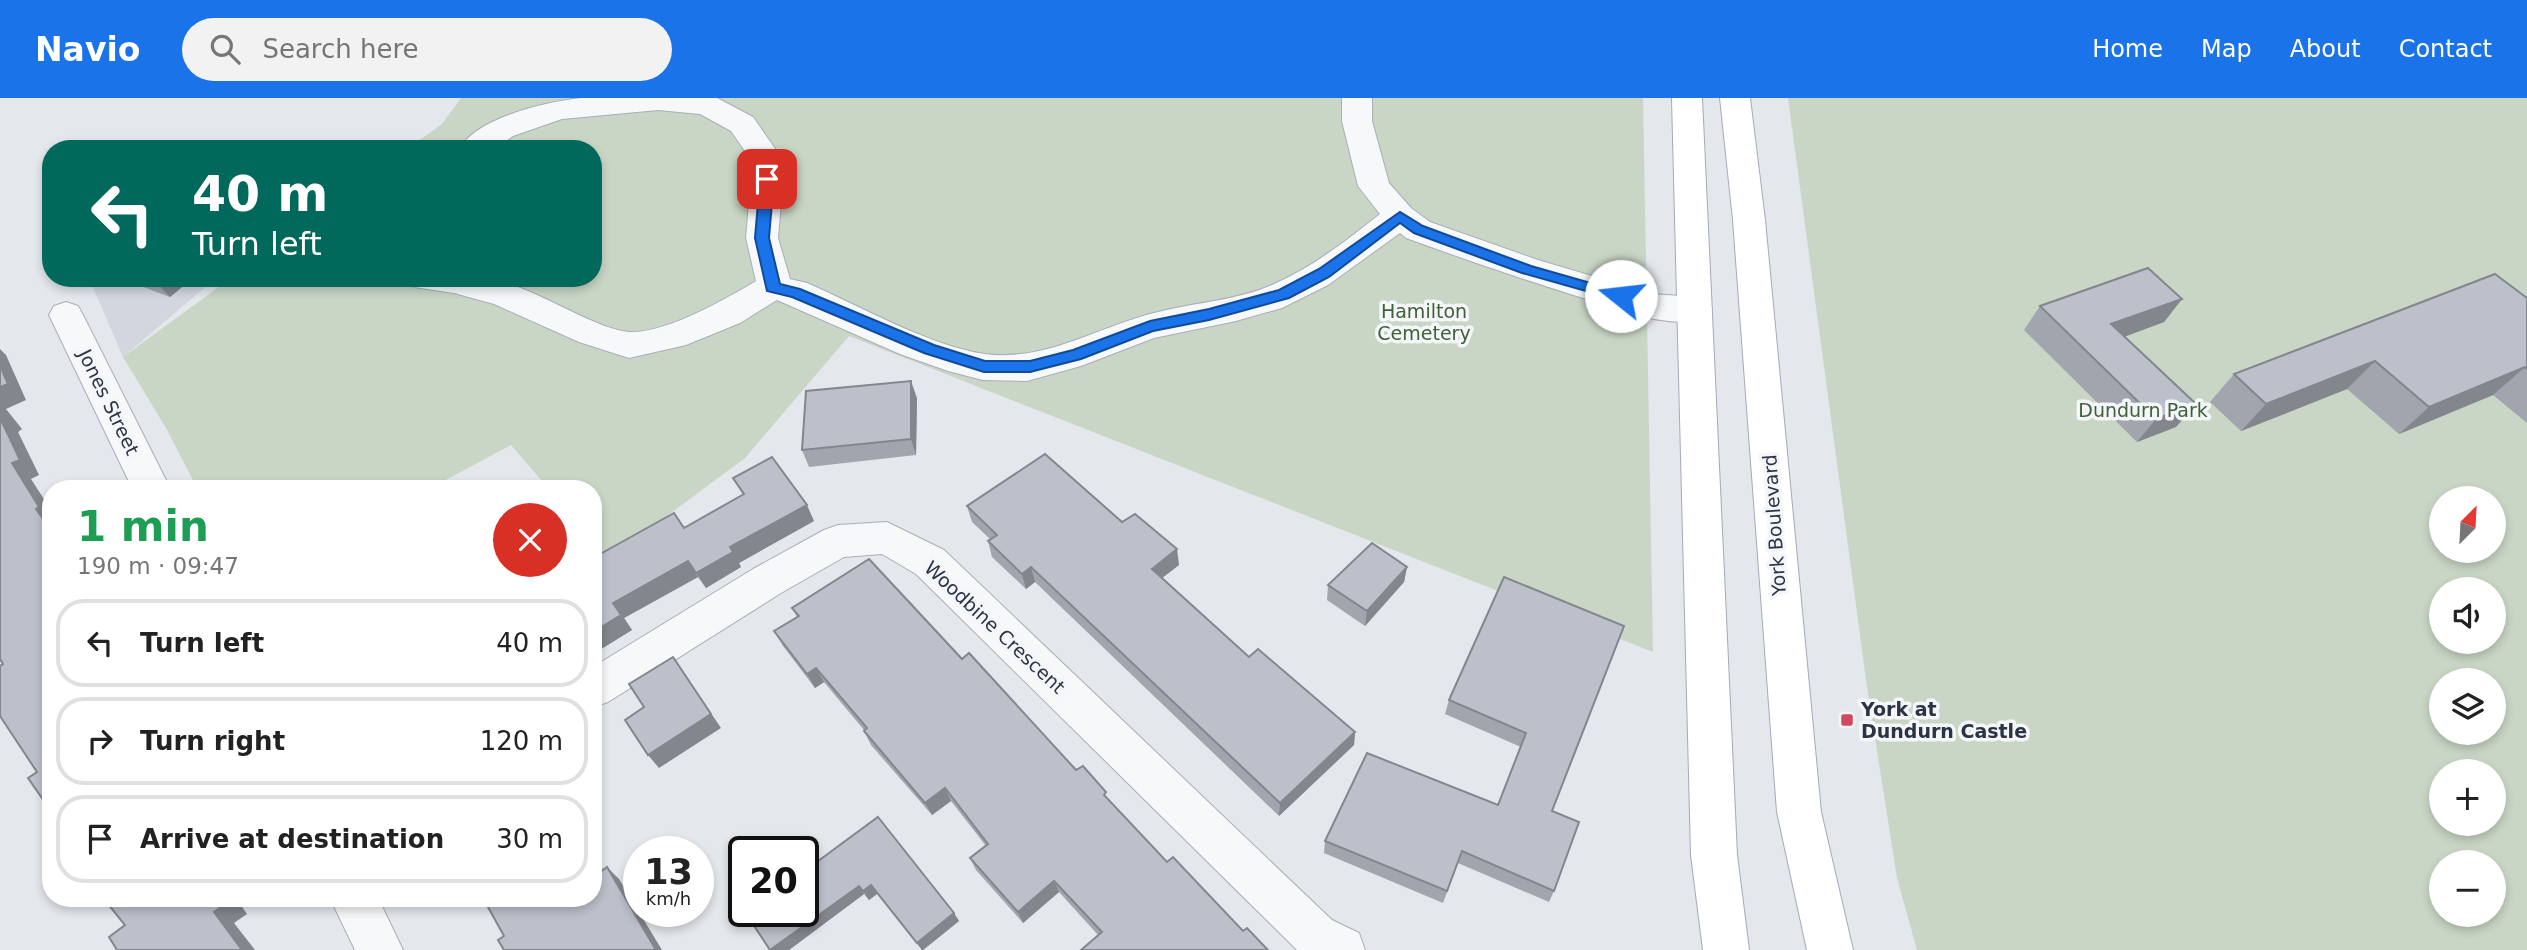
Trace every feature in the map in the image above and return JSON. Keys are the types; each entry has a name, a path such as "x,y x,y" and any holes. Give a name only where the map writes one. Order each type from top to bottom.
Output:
{"main road":[{"path":"1687,98 1714,855 1726,950"},
{"name":"York Boulevard","path":"1735,98 1749,220 1798,812 1830,950"}],"street":[{"path":"1357,98 1357,121 1374,186 1400,216 1418,230 1527,269 1653,306 1695,309"},
{"path":"476,287 505,295 591,333 629,345 674,337 728,314 774,284 762,238 767,179 762,153 743,124 707,105 658,100 559,110 502,129 487,140"},
{"path":"772,287 795,292 929,349 984,367 1030,367 1076,355 1150,326 1284,294 1324,273 1400,216"},
{"name":"Jones Street","path":"66,315 147,480"},
{"name":"Woodbine Crescent","path":"602,683 767,581 838,541 887,538 930,562 1316,936 1342,950"},
{"path":"358,907 380,950"}],"shaded area":[{"path":"93,287 205,287 123,357"}],"green space":[{"name":"Hamilton Cemetery","path":"461,98 1643,98 1653,652 849,336 745,458 609,559 602,551 602,480 541,480 511,445 446,480 193,480 166,428 123,357 219,287 602,287 602,140 420,140 442,124"},
{"name":"Dundurn Park","path":"1788,98 2527,98 2527,950 1917,950 1897,878 1867,687"}],"building":[{"path":"2148,268 2182,299 2111,324 2196,404 2156,419 2040,306"},
{"path":"2495,274 2527,298 2527,369 2525,367 2429,407 2375,361 2266,404 2234,374"},
{"path":"0,366 8,384 0,387"},
{"path":"911,381 911,439 802,450 806,391"},
{"path":"0,418 20,460 12,463 39,507 36,509 42,517 42,798 28,778 37,772 0,716 0,666 3,664 0,659"},
{"path":"1045,454 1122,522 1135,514 1177,549 1152,569 1249,657 1258,649 1355,732 1280,803 1031,567 1022,574 988,541 997,535 967,506"},
{"path":"772,457 807,505 730,547 733,552 696,573 688,561 613,603 621,615 602,627 602,553 674,513 684,528 744,494 733,478"},
{"path":"1372,543 1407,567 1367,611 1328,585"},
{"path":"869,559 962,659 969,653 1076,770 1083,766 1106,792 1104,795 1167,862 1173,857 1243,931 1247,928 1268,950 1081,950 1102,932 1054,881 1018,912 970,858 988,844 945,788 925,803 864,731 867,728 816,668 807,674 774,631 799,616 792,608"},
{"path":"1504,577 1624,626 1552,811 1579,822 1554,891 1462,851 1447,891 1325,841 1367,753 1498,805 1526,733 1449,700"},
{"path":"673,657 711,714 648,755 625,720 644,707 629,684"},
{"path":"878,817 954,913 917,943 871,885 863,891 859,886 819,915 819,860"},
{"path":"607,867 623,894 623,927 642,927 656,950 504,950 498,940 504,936 488,907 602,907 602,871"},
{"path":"110,907 221,907 214,912 242,950 117,950 109,937 125,925"},
{"path":"755,927 802,927 770,950"}],"place":[{"name":"York at Dundurn Castle","path":"1847,720"}],"route":[{"path":"767,179 762,238 774,284 772,287 795,292 929,349 984,367 1030,367 1076,355 1150,326 1284,294 1324,273 1400,216 1418,230 1527,269 1621,296"}]}
